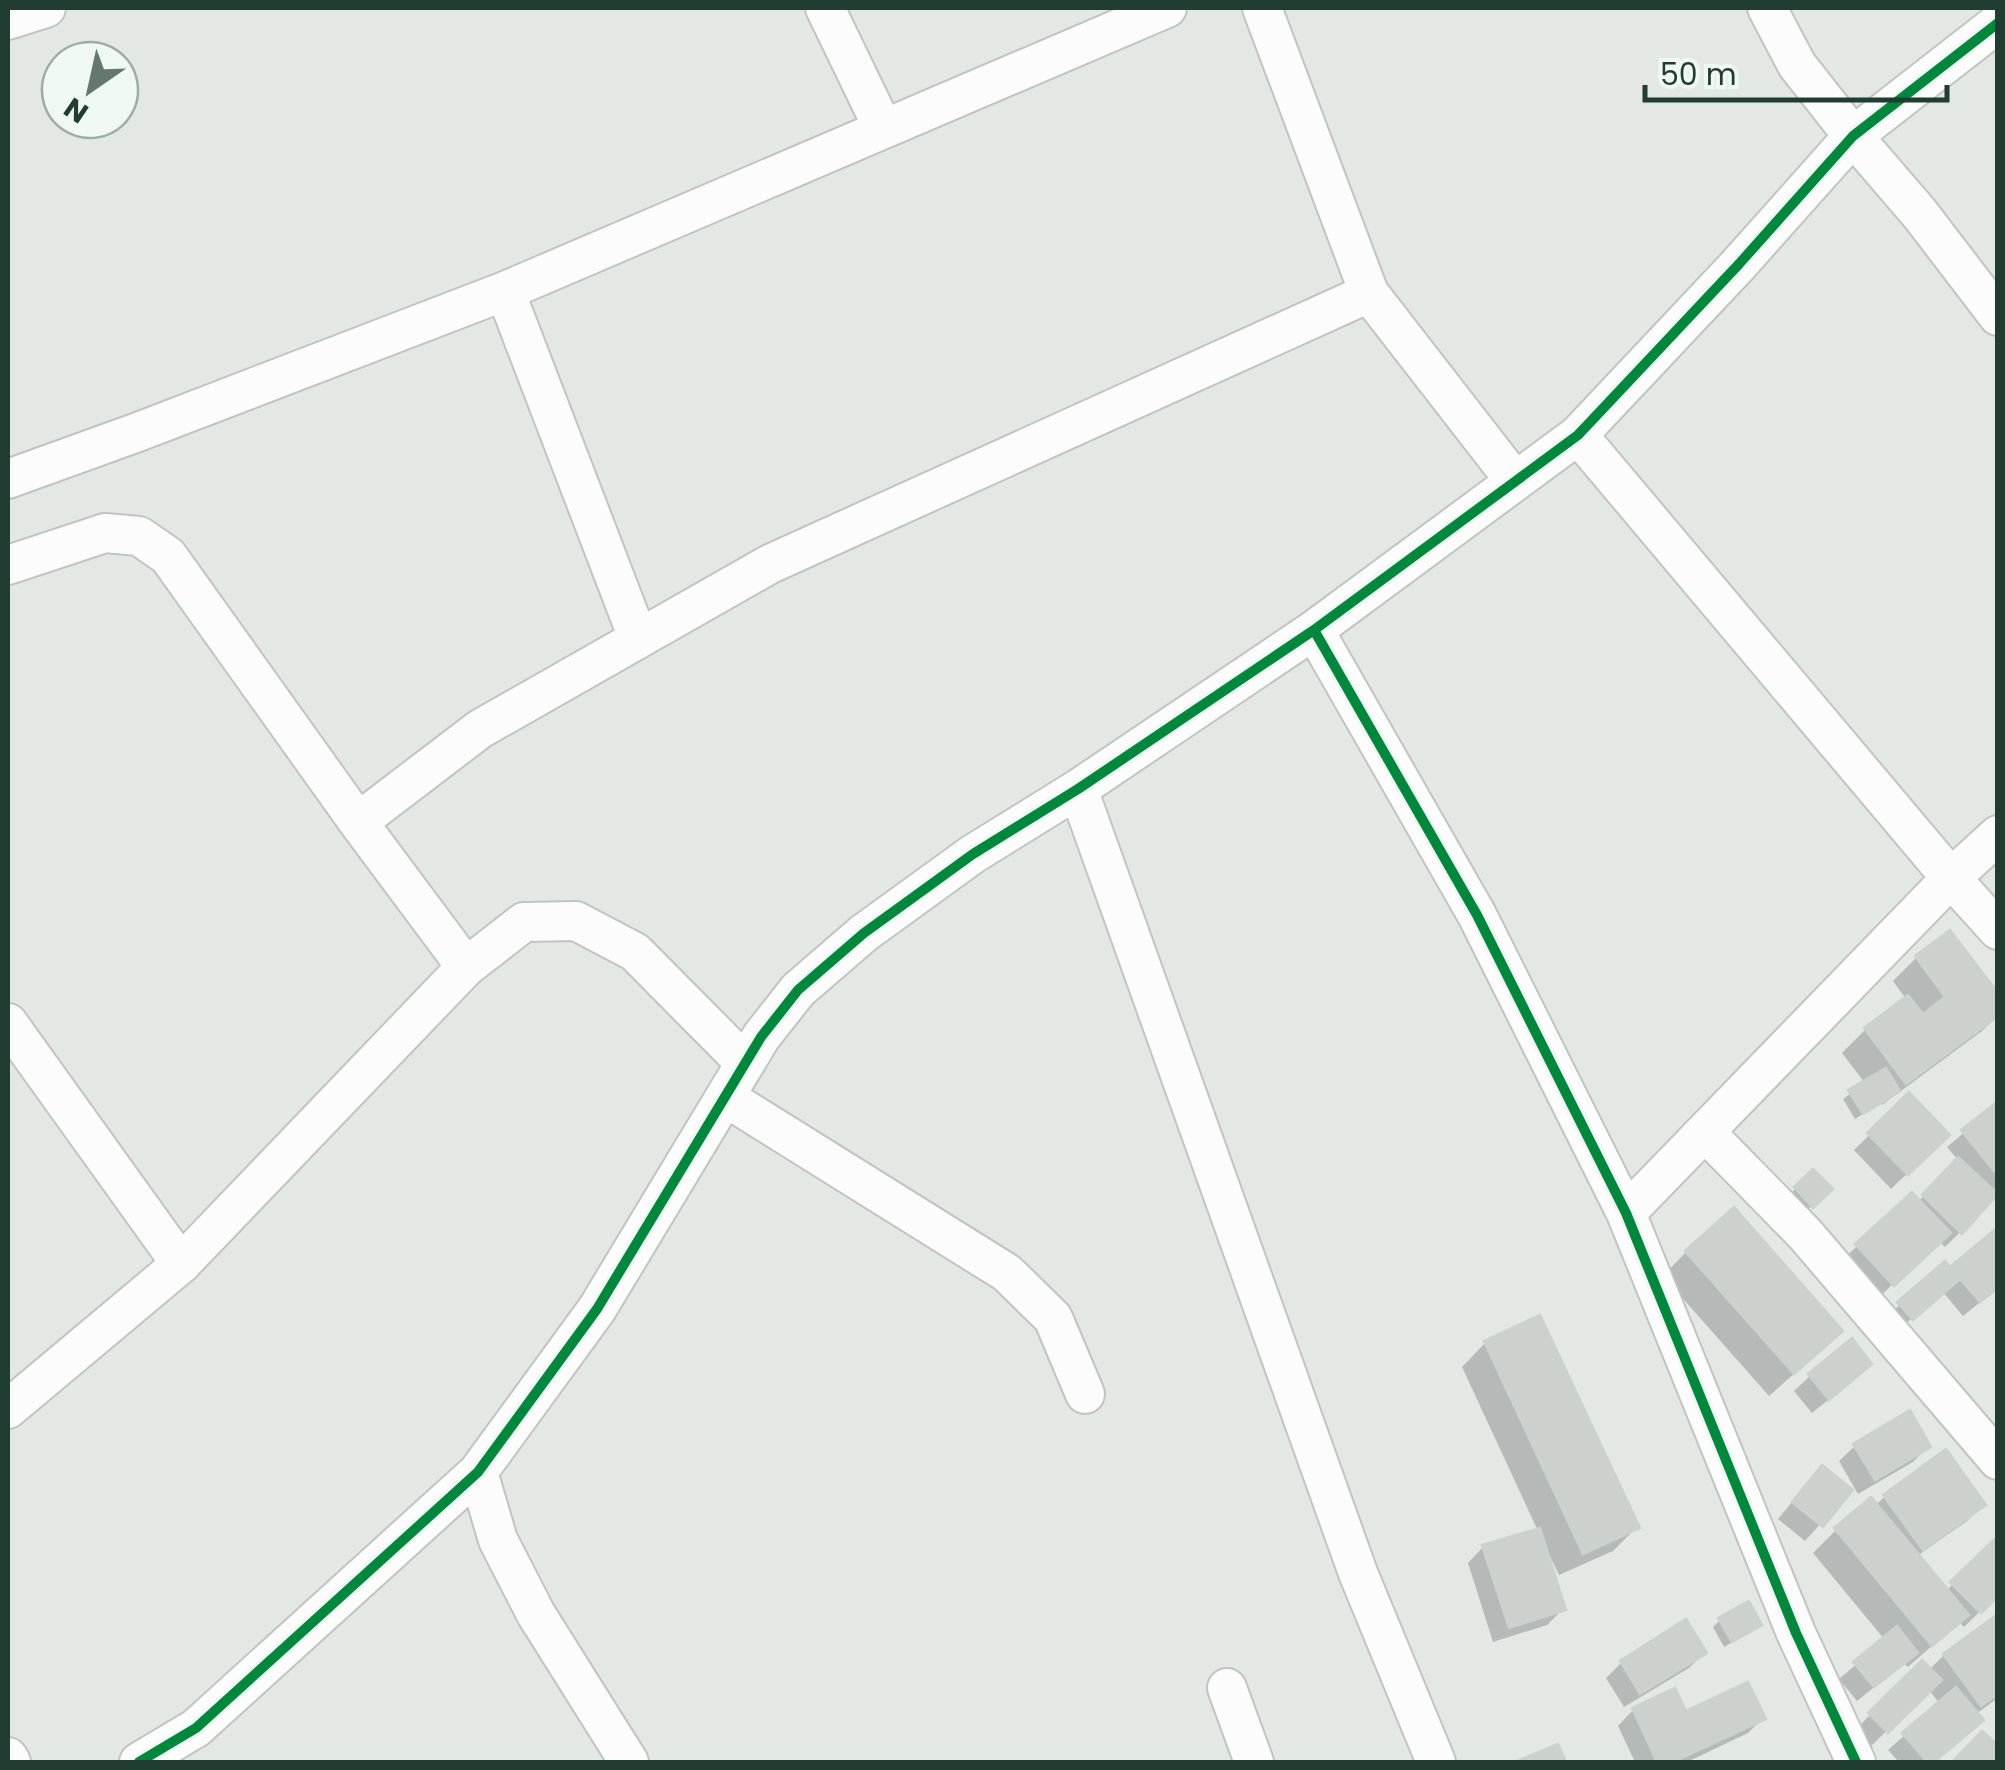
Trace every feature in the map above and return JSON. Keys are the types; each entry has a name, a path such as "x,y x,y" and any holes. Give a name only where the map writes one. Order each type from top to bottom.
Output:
{"street":[{"path":"8,20 46,8"},
{"path":"825,8 883,128"},
{"path":"8,479 505,291 1166,8"},
{"path":"1262,8 1368,293 1515,481"},
{"path":"1767,8 1797,65 1998,316"},
{"path":"139,1762 196,1728 478,1472 597,1309 761,1036 798,990 864,933 974,854 1314,630 1578,435 1739,264 1852,136 1998,23"},
{"path":"505,291 638,638"},
{"path":"358,822 480,729 770,564 1368,293"},
{"path":"1578,435 1998,930"},
{"path":"8,565 105,533 139,536 168,556 466,966"},
{"path":"1314,630 1477,914 1626,1213 1796,1633 1856,1762"},
{"path":"1078,789 1358,1572 1436,1762"},
{"path":"1626,1213 1951,878 1998,835"},
{"path":"8,1409 181,1264 466,966 524,922 576,921 635,952 745,1063"},
{"path":"8,1022 181,1264"},
{"path":"725,1097 1006,1273 1053,1318 1085,1394"},
{"path":"1705,1132 1805,1234 1998,1460"},
{"path":"478,1472 505,1555 536,1614 629,1762"},
{"path":"1227,1688 1254,1762"}],"building":[{"path":"1950,930 1998,993 1998,1016 1906,1084 1864,1028 1908,995 1923,1014 1945,997 1915,956"},
{"path":"1886,1068 1900,1091 1863,1114 1848,1090"},
{"path":"1909,1092 1950,1135 1908,1175 1867,1133"},
{"path":"1998,1101 1998,1176 1961,1130"},
{"path":"1958,1157 1998,1194 1962,1234 1922,1195"},
{"path":"1813,1169 1833,1189 1813,1208 1794,1187"},
{"path":"1912,1192 1951,1233 1894,1286 1855,1244"},
{"path":"1734,1207 1843,1331 1794,1374 1685,1251"},
{"path":"1998,1227 1998,1288 1980,1302 1950,1267"},
{"path":"1945,1261 1960,1279 1913,1320 1897,1302"},
{"path":"1540,1315 1640,1528 1583,1554 1484,1341"},
{"path":"1852,1338 1872,1364 1829,1400 1808,1374"},
{"path":"1910,1410 1931,1447 1875,1480 1853,1444"},
{"path":"1946,1449 1986,1505 1923,1550 1883,1495"},
{"path":"1822,1465 1853,1490 1823,1527 1792,1502"},
{"path":"1871,1497 1969,1615 1932,1646 1834,1528"},
{"path":"1540,1528 1566,1610 1509,1628 1482,1545"},
{"path":"1998,1536 1998,1597 1981,1613 1950,1582"},
{"path":"1749,1601 1762,1625 1732,1642 1718,1618"},
{"path":"1998,1614 1998,1694 1981,1706 1943,1654"},
{"path":"1686,1619 1707,1653 1640,1694 1620,1661"},
{"path":"1897,1626 1918,1653 1874,1687 1853,1662"},
{"path":"1922,1660 1942,1680 1888,1733 1868,1713"},
{"path":"1748,1682 1766,1719 1673,1762 1657,1762 1632,1708 1675,1688 1686,1711"},
{"path":"1956,1687 1984,1720 1934,1762 1927,1762 1902,1733"},
{"path":"1982,1731 1998,1745 1998,1762 1952,1762"},
{"path":"1558,1744 1566,1762 1515,1762"}],"cycle path":[{"path":"139,1762 196,1728 478,1472 597,1309 761,1037 798,990 864,933 973,854 1078,789 1314,630 1578,435 1853,136 1998,23"},
{"path":"1314,630 1477,915 1626,1213 1796,1633 1856,1762"}]}
